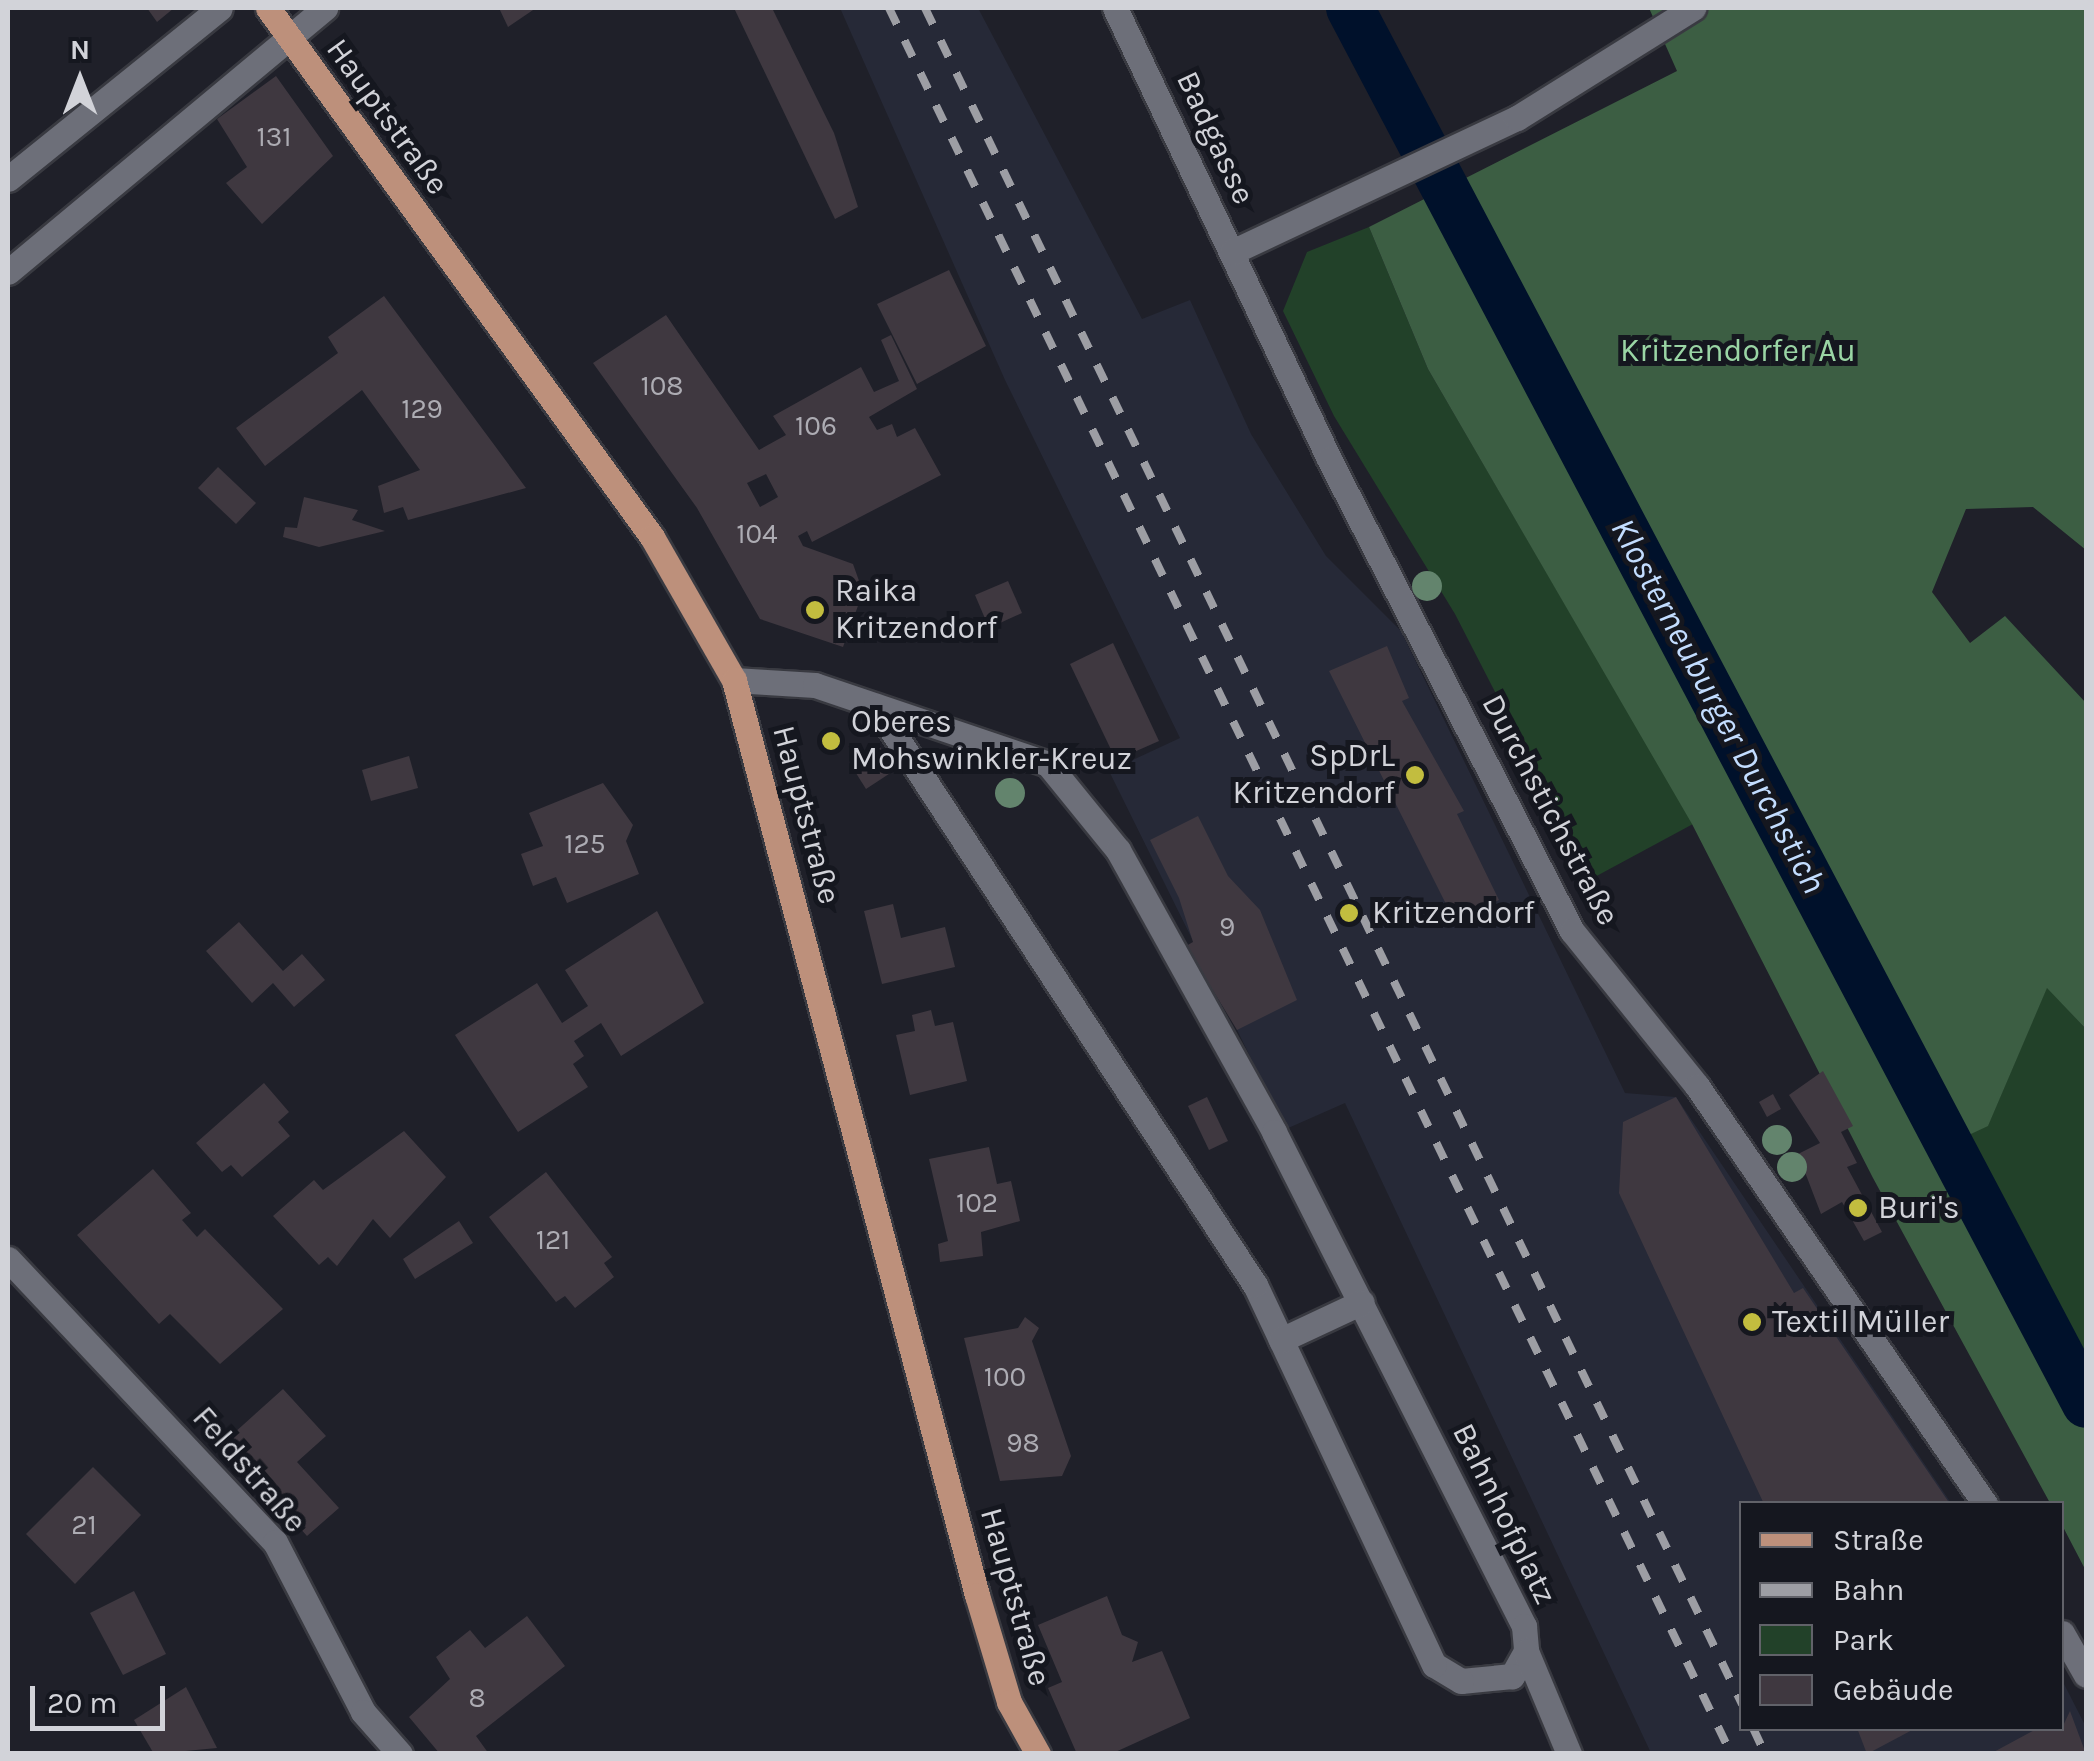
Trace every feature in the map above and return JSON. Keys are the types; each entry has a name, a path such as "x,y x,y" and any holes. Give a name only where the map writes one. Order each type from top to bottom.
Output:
{"main road":[{"name":"Hauptstraße","path":"268,8 652,538 734,680 978,1595 1009,1702 1038,1754"}],"street":[{"path":"8,179 220,8"},
{"path":"8,272 325,8"},
{"name":"Badgasse","path":"1115,8 1232,252 1334,210 1516,118 1654,18 1693,8"},
{"name":"Durchstichstraße","path":"1232,252 1572,931 1697,1086 1983,1501"},
{"name":"Bahnhofplatz","path":"734,680 816,685 1048,764 1118,850 1362,1302 1524,1626 1526,1651 1512,1676 1461,1681 1434,1665 1255,1285 876,706"},
{"name":"Feldstraße","path":"8,1259 276,1542 363,1712 400,1754"},
{"path":"1281,1340 1362,1302"},
{"path":"2064,1636 2086,1675"},
{"path":"1526,1651 1569,1754"}],"shaded area":[{"path":"840,8 978,8 1142,319 1190,300 1251,434 1326,556 1401,631 1625,1093 1676,1097 1950,1501 1739,1501 1739,1731 2064,1731 2064,1684 2086,1727 2086,1753 1651,1753 1345,1103 1286,1129 1109,771 1180,738 1005,380"}],"green space":[{"name":"Kritzendorfer Au","path":"1649,8 2086,8 2086,550 2033,507 1966,509 1932,592 1970,643 2005,616 2086,703 2086,1029 2047,988 1988,1126 1956,1141 2086,1364 2086,1571 2064,1529 2064,1501 2049,1501 1873,1178 1692,824 1428,369 1369,227 1677,71"},
{"path":"1369,227 1428,369 1693,824 1591,879 1455,614 1334,416 1283,311 1307,252"},
{"path":"2047,987 2086,1029 2086,1364 1956,1141 1988,1125"}],"building":[{"path":"147,8 174,8 157,22"},
{"path":"499,8 536,8 508,27"},
{"path":"734,8 772,8 834,133 858,207 835,219"},
{"path":"276,76 333,156 262,224 226,183 247,167 217,119"},
{"path":"949,270 986,346 917,384 877,304"},
{"path":"384,296 526,488 408,520 403,507 384,513 378,486 420,470 362,390 265,466 236,428 338,353 328,337"},
{"path":"666,315 759,450 786,435 773,416 861,367 874,392 899,381 881,340 891,335 917,389 869,417 877,430 892,424 897,437 915,428 941,475 812,542 807,531 798,536 803,546 853,564 863,592 843,647 760,619 697,508 593,363","holes":["766,474 778,497 760,507 747,483"]},
{"path":"218,467 256,503 236,524 198,488"},
{"path":"304,497 358,510 352,520 385,531 319,547 283,537 285,527 297,528"},
{"path":"1008,581 1022,613 989,628 975,595"},
{"path":"1113,643 1159,741 1116,760 1070,664"},
{"name":"SpDrL Kritzendorf","path":"1387,646 1409,698 1402,701 1464,811 1457,814 1499,900 1455,922 1329,671"},
{"path":"878,744 895,770 866,789 849,762"},
{"path":"409,756 418,788 371,801 362,770"},
{"path":"603,783 633,825 626,841 639,874 567,903 556,877 533,886 521,854 543,846 529,813"},
{"path":"1198,816 1228,876 1260,910 1297,1000 1237,1030 1186,946 1193,942 1179,898 1150,840"},
{"path":"893,904 901,938 945,927 955,967 882,984 864,911"},
{"path":"657,911 704,1003 621,1056 601,1023 574,1041 584,1056 573,1064 588,1087 518,1132 455,1035 537,983 562,1023 588,1006 565,970"},
{"path":"239,922 283,971 302,954 325,980 294,1007 273,983 252,1003 206,951"},
{"path":"931,1010 935,1026 953,1022 967,1081 910,1095 896,1035 915,1031 912,1015"},
{"path":"1823,1071 1853,1126 1841,1132 1857,1163 1847,1167 1882,1232 1864,1241 1842,1202 1821,1214 1798,1154 1820,1143 1789,1095"},
{"path":"264,1083 289,1112 278,1122 290,1136 242,1177 231,1165 222,1172 196,1143"},
{"path":"1773,1094 1781,1109 1767,1117 1759,1102"},
{"path":"1207,1097 1228,1141 1209,1150 1188,1106"},
{"name":"Textil Müller","path":"1676,1097 1794,1293 1803,1288 1948,1501 1763,1501 1619,1193 1623,1122"},
{"path":"404,1131 446,1177 390,1238 373,1219 337,1266 328,1257 319,1265 273,1216 314,1180 323,1190"},
{"path":"989,1147 997,1184 1011,1181 1020,1221 981,1232 983,1256 940,1262 938,1244 948,1241 929,1159"},
{"path":"153,1169 191,1213 182,1220 197,1237 205,1229 283,1309 220,1364 170,1314 159,1324 77,1235"},
{"path":"546,1172 612,1257 604,1263 614,1277 575,1308 565,1296 556,1302 489,1217"},
{"path":"459,1221 473,1243 415,1279 403,1259"},
{"path":"1025,1317 1039,1328 1032,1341 1071,1456 1062,1476 1000,1481 964,1338 1018,1328"},
{"path":"283,1389 326,1436 297,1462 339,1508 307,1536 223,1443"},
{"path":"93,1467 141,1515 75,1584 26,1534"},
{"path":"134,1591 166,1654 123,1675 90,1613"},
{"path":"1107,1596 1122,1635 1138,1642 1132,1662 1162,1651 1190,1718 1111,1754 1077,1754 1048,1688 1062,1682 1038,1625"},
{"path":"527,1616 565,1666 476,1736 489,1754 440,1754 409,1717 450,1679 436,1657 470,1630 485,1648"},
{"path":"186,1687 217,1748 154,1754 134,1720"},
{"path":"2070,1711 2086,1754 1990,1754 2032,1731 2064,1731"},
{"path":"1858,1731 1910,1731 1867,1754"}],"waterway":[{"name":"Klosterneuburger Durchstich","path":"1350,8 2086,1404"}],"railway":[{"path":"889,8 1731,1754"},
{"path":"925,8 1739,1698"},
{"path":"1754,1731 1765,1754"}],"place":[{"name":"Raika Kritzendorf","path":"815,610"},
{"name":"Oberes Mohswinkler-Kreuz","path":"831,741"},
{"name":"SpDrL Kritzendorf","path":"1415,775"},
{"name":"Kritzendorf","path":"1349,913"},
{"name":"Buri's","path":"1858,1208"},
{"name":"Textil Müller","path":"1752,1322"}]}
